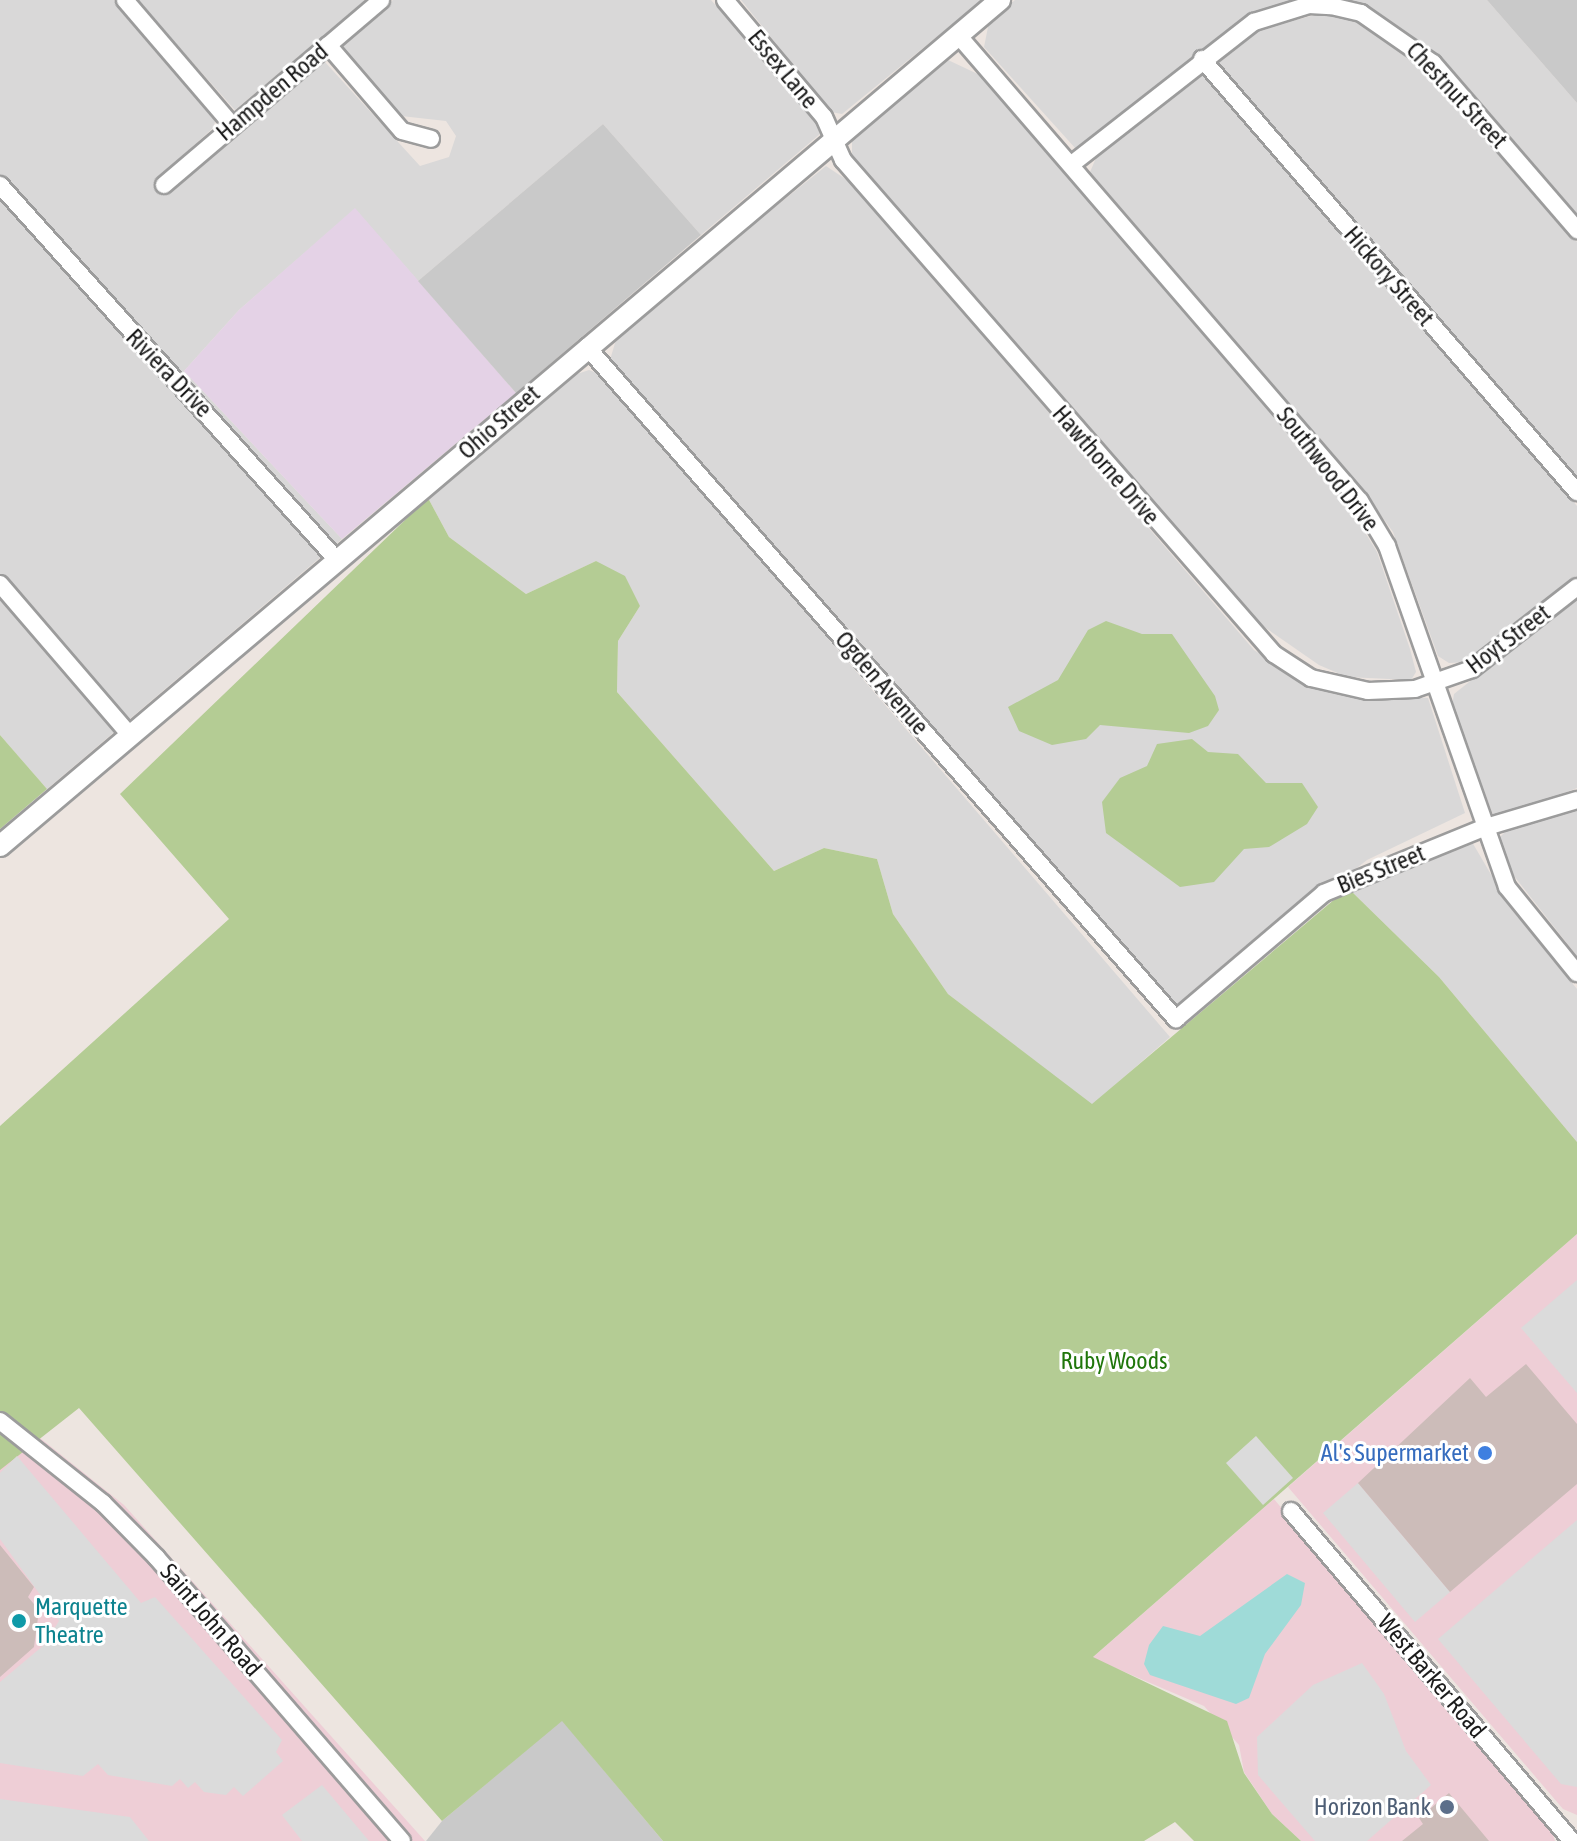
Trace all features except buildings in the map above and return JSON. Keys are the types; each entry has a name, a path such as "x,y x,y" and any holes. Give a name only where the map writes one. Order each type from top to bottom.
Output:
{"street":[{"path":"125,0 232,125"},
{"name":"Hampden Road","path":"164,185 381,0"},
{"name":"Essex Lane","path":"725,0 824,117 835,142"},
{"name":"Ohio Street","path":"0,846 1000,0"},
{"name":"Chestnut Street","path":"1072,164 1202,59 1254,22 1283,10 1309,5 1361,13 1433,63 1577,230"},
{"name":"Southwood Drive","path":"958,35 1360,501 1387,546 1483,828 1507,887 1577,973"},
{"path":"328,45 402,131 431,139"},
{"name":"Hickory Street","path":"1202,59 1577,492"},
{"name":"Hawthorne Drive","path":"835,142 863,184 1274,654 1311,678 1368,691 1434,684"},
{"name":"Riviera Drive","path":"0,185 337,560"},
{"name":"Ogden Avenue","path":"587,347 1176,1019"},
{"path":"0,584 130,735"},
{"name":"Hoyt Street","path":"1434,684 1472,669 1577,587"},
{"name":"Bies Street","path":"1176,1019 1324,893 1483,828 1577,800"},
{"name":"Saint John Road","path":"0,1421 103,1503 157,1558 402,1841"},
{"name":"West Barker Road","path":"1291,1511 1572,1841"}],"shaded area":[{"path":"0,0 114,0 216,119 213,128 154,181 163,193 324,61 420,166 449,157 456,136 446,121 401,116 343,53 344,41 393,0 711,0 818,122 820,134 701,235 603,124 418,281 355,209 239,310 184,371 342,539 47,789 0,735"},
{"path":"137,0 366,0 235,110"},
{"path":"741,0 982,0 842,114 831,112"},
{"path":"1015,0 1310,0 1244,20 1076,149 984,47 989,22"},
{"path":"1338,0 1487,0 1577,103 1577,221 1429,49 1367,8"},
{"path":"1487,0 1577,0 1577,103"},
{"path":"1315,15 1337,15 1383,33 1417,60 1577,242 1577,479 1218,62 1218,57 1252,31"},
{"path":"948,60 984,77 1341,493 1377,552 1410,649 1416,672 1411,680 1347,677 1319,665 1247,615 852,158 852,139"},
{"path":"1197,74 1208,77 1577,506 1577,578 1470,662 1449,663 1438,656 1393,532 1360,486 1090,172 1096,158"},
{"path":"603,124 701,235 516,393 418,281"},
{"path":"826,166 850,182 1254,650 1304,683 1334,694 1428,698 1465,813 1367,860 1176,1010 610,360 618,333"},
{"path":"355,208 516,393 342,539 184,371 239,310"},
{"path":"589,370 602,375 1170,1037 1092,1105 948,994 893,914 877,859 824,848 774,871 617,692 618,641 640,606 596,561 526,594 449,537 428,498 568,377"},
{"path":"1577,596 1577,788 1495,820 1452,706 1454,694"},
{"path":"1577,808 1577,956 1514,876 1497,840 1507,830"},
{"path":"1461,841 1472,842 1510,907 1577,989 1577,1142 1439,977 1348,888"},
{"path":"1577,1234 1577,1815 1563,1809 1288,1487"},
{"path":"1577,1280 1577,1393 1521,1328"},
{"path":"0,1406 124,1505 425,1841 0,1841"},
{"path":"1256,1436 1293,1478 1263,1505 1226,1463"},
{"path":"17,1456 141,1603 155,1597 282,1740 276,1752 283,1761 243,1796 234,1787 226,1795 204,1792 195,1782 188,1788 180,1779 172,1786 108,1775 98,1764 83,1776 0,1763 0,1682 44,1645 59,1621 0,1539 0,1473"},
{"path":"1358,1483 1450,1592 1415,1622 1323,1513"},
{"path":"1274,1499 1555,1841 1301,1841 1272,1814 1244,1772 1239,1745 1204,1706 1092,1658"},
{"path":"1577,1520 1577,1787 1561,1784 1438,1639"},
{"path":"1362,1663 1384,1694 1406,1751 1431,1785 1367,1841 1315,1841 1258,1775 1257,1737 1313,1685"},
{"path":"562,1720 663,1841 426,1841 442,1821"},
{"path":"322,1785 369,1841 302,1841 282,1815"},
{"path":"0,1799 130,1817 149,1841 0,1841"}],"green space":[{"name":"Ruby Woods","path":"428,498 449,537 526,594 596,561 625,576 640,606 618,641 617,692 774,871 824,848 877,859 893,914 948,994 1092,1104 1348,888 1439,977 1577,1142 1577,1234 1093,1657 1227,1721 1244,1773 1272,1814 1301,1841 1194,1841 1175,1822 1144,1841 663,1841 562,1721 442,1821 79,1408 0,1470 0,1126 229,919 120,794"},
{"path":"1106,621 1142,634 1172,634 1215,696 1219,710 1208,726 1189,733 1100,725 1086,739 1052,745 1019,731 1008,707 1058,680 1088,630"},
{"path":"0,735 47,789 0,829"},
{"path":"1192,739 1208,752 1238,754 1266,783 1302,783 1318,807 1307,824 1269,847 1244,849 1214,882 1180,887 1106,833 1102,802 1120,778 1147,766 1157,744"}],"water":[{"path":"1287,1574 1305,1583 1301,1605 1265,1654 1249,1698 1236,1704 1150,1675 1144,1664 1149,1645 1163,1626 1200,1636"}],"place":[{"name":"Al's Supermarket","path":"1485,1453"},
{"name":"Marquette Theatre","path":"19,1621"},
{"name":"Horizon Bank","path":"1447,1807"}]}
